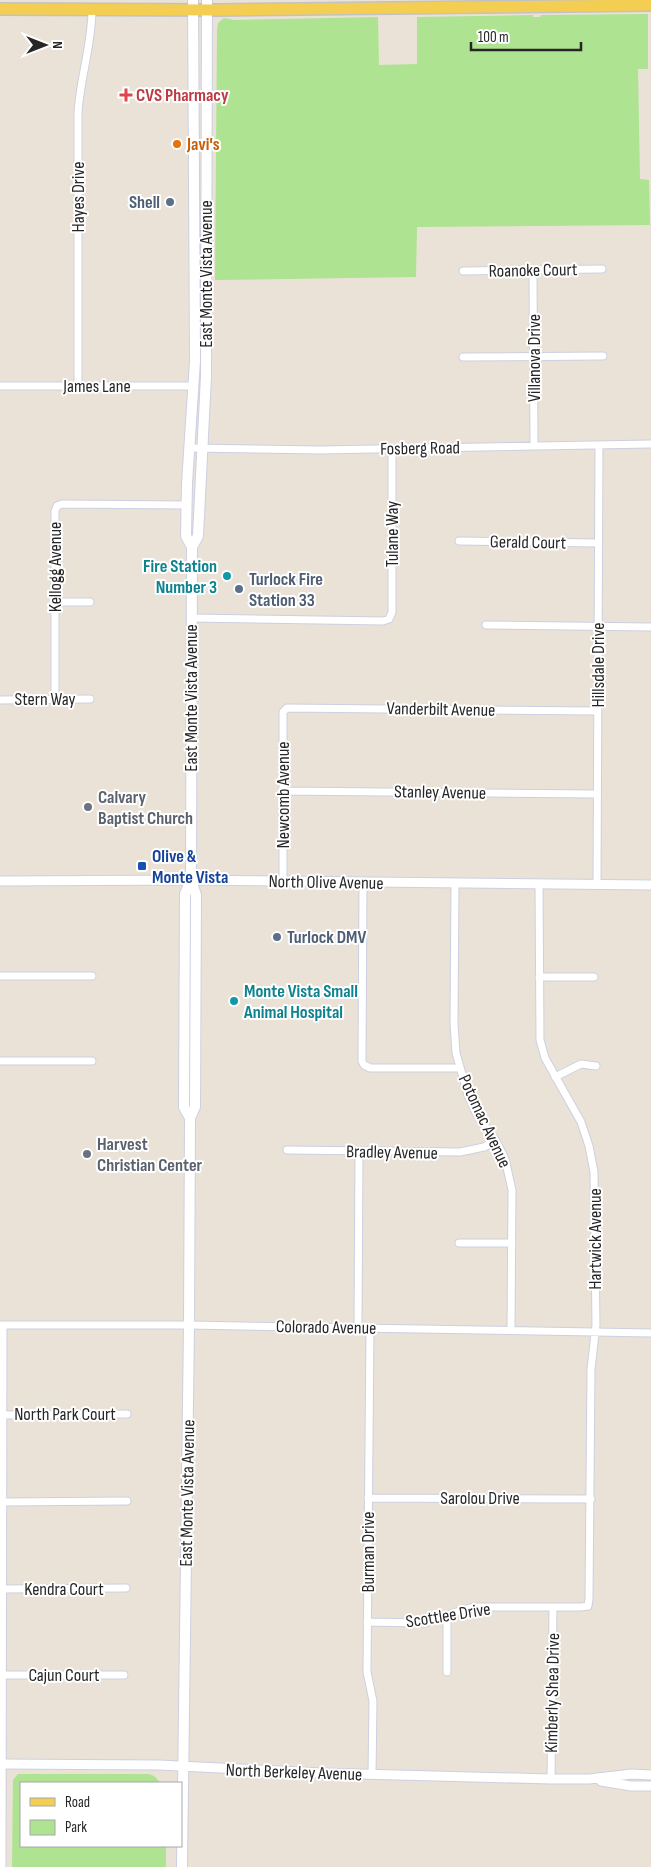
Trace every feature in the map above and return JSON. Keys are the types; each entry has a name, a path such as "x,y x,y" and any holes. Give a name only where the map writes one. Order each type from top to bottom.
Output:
{"main road":[{"path":"0,9 92,9 193,5 651,5"},
{"name":"East Monte Vista Avenue","path":"182,1867 190,1118 195,1107 196,895 191,880 192,546 186,536 194,386 193,5"},
{"name":"East Monte Vista Avenue","path":"192,546 198,536 206,367 207,5"},
{"name":"East Monte Vista Avenue","path":"190,1118 184,1107 184,1028 185,894 191,880"},
{"path":"184,1028 189,1048 190,1067 195,1071"}],"street":[{"name":"Hayes Drive","path":"78,386 78,113 80,90 92,36 92,9"},
{"name":"Roanoke Court","path":"463,271 602,269"},
{"name":"Villanova Drive","path":"533,270 534,446"},
{"path":"463,357 603,356"},
{"name":"James Lane","path":"0,386 194,386"},
{"name":"Fosberg Road","path":"190,448 320,450 651,444"},
{"name":"Hillsdale Drive","path":"597,885 599,445"},
{"name":"Tulane Way","path":"192,618 383,621 390,618 392,612 392,449"},
{"name":"Kellogg Avenue","path":"54,699 55,511 58,505 187,504"},
{"name":"Gerald Court","path":"459,541 598,543"},
{"path":"55,602 90,602"},
{"path":"486,625 651,627"},
{"name":"Stern Way","path":"0,700 90,699"},
{"name":"Vanderbilt Avenue","path":"286,709 299,707 597,710"},
{"name":"Newcomb Avenue","path":"283,881 284,712 286,709"},
{"name":"Stanley Avenue","path":"283,791 597,794"},
{"name":"North Olive Avenue","path":"0,881 191,880 651,886"},
{"path":"363,882 362,1061 364,1066 370,1068 459,1068"},
{"name":"Potomac Avenue","path":"455,883 454,1024 459,1068 468,1096 476,1113 496,1141 505,1159 511,1180 511,1330"},
{"name":"Hartwick Avenue","path":"539,884 540,1040 545,1058 581,1122 592,1159 596,1210 596,1332 591,1369 591,1499 588,1606"},
{"path":"0,976 92,976"},
{"path":"539,977 594,977"},
{"path":"0,1061 92,1061"},
{"path":"555,1078 581,1064 596,1066"},
{"name":"Bradley Avenue","path":"287,1150 460,1152 477,1150 496,1141"},
{"path":"358,1328 359,1152"},
{"path":"459,1243 512,1243"},
{"path":"2,1325 4,1674 2,1867"},
{"name":"Colorado Avenue","path":"2,1325 189,1325 651,1333"},
{"name":"Burman Drive","path":"370,1328 367,1672 373,1701 372,1775"},
{"name":"North Park Court","path":"3,1415 127,1414"},
{"name":"Sarolou Drive","path":"368,1498 591,1499"},
{"path":"3,1502 127,1501"},
{"name":"Kendra Court","path":"3,1589 126,1588"},
{"name":"Scottlee Drive","path":"368,1622 416,1624 475,1608 588,1606"},
{"name":"Kimberly Shea Drive","path":"551,1780 553,1607"},
{"path":"447,1616 448,1672"},
{"name":"Cajun Court","path":"4,1674 124,1675"},
{"name":"North Berkeley Avenue","path":"2,1764 159,1765 372,1775 551,1780 589,1779 632,1774 651,1775"},
{"name":"North Berkeley Avenue","path":"589,1779 631,1786 651,1786"}],"green space":[{"path":"648,14 648,69 638,69 640,179 649,180 650,225 417,227 416,277 215,280 217,30 218,23 224,18 234,20 378,17 379,65 417,64 417,17 533,15 533,17 540,17 541,15"},
{"path":"18,1774 149,1774 154,1776 160,1782 20,1782 20,1847 166,1847 166,1867 12,1867 13,1780"}],"place":[{"name":"CVS Pharmacy","path":"126,95"},
{"name":"Javi's","path":"177,144"},
{"name":"Shell","path":"170,202"},
{"name":"Fire Station Number 3","path":"227,576"},
{"name":"Turlock Fire Station 33","path":"239,589"},
{"name":"Calvary Baptist Church","path":"88,807"},
{"name":"Olive & Monte Vista","path":"142,866"},
{"name":"Turlock DMV","path":"277,937"},
{"name":"Monte Vista Small Animal Hospital","path":"234,1001"},
{"name":"Harvest Christian Center","path":"87,1154"}]}
